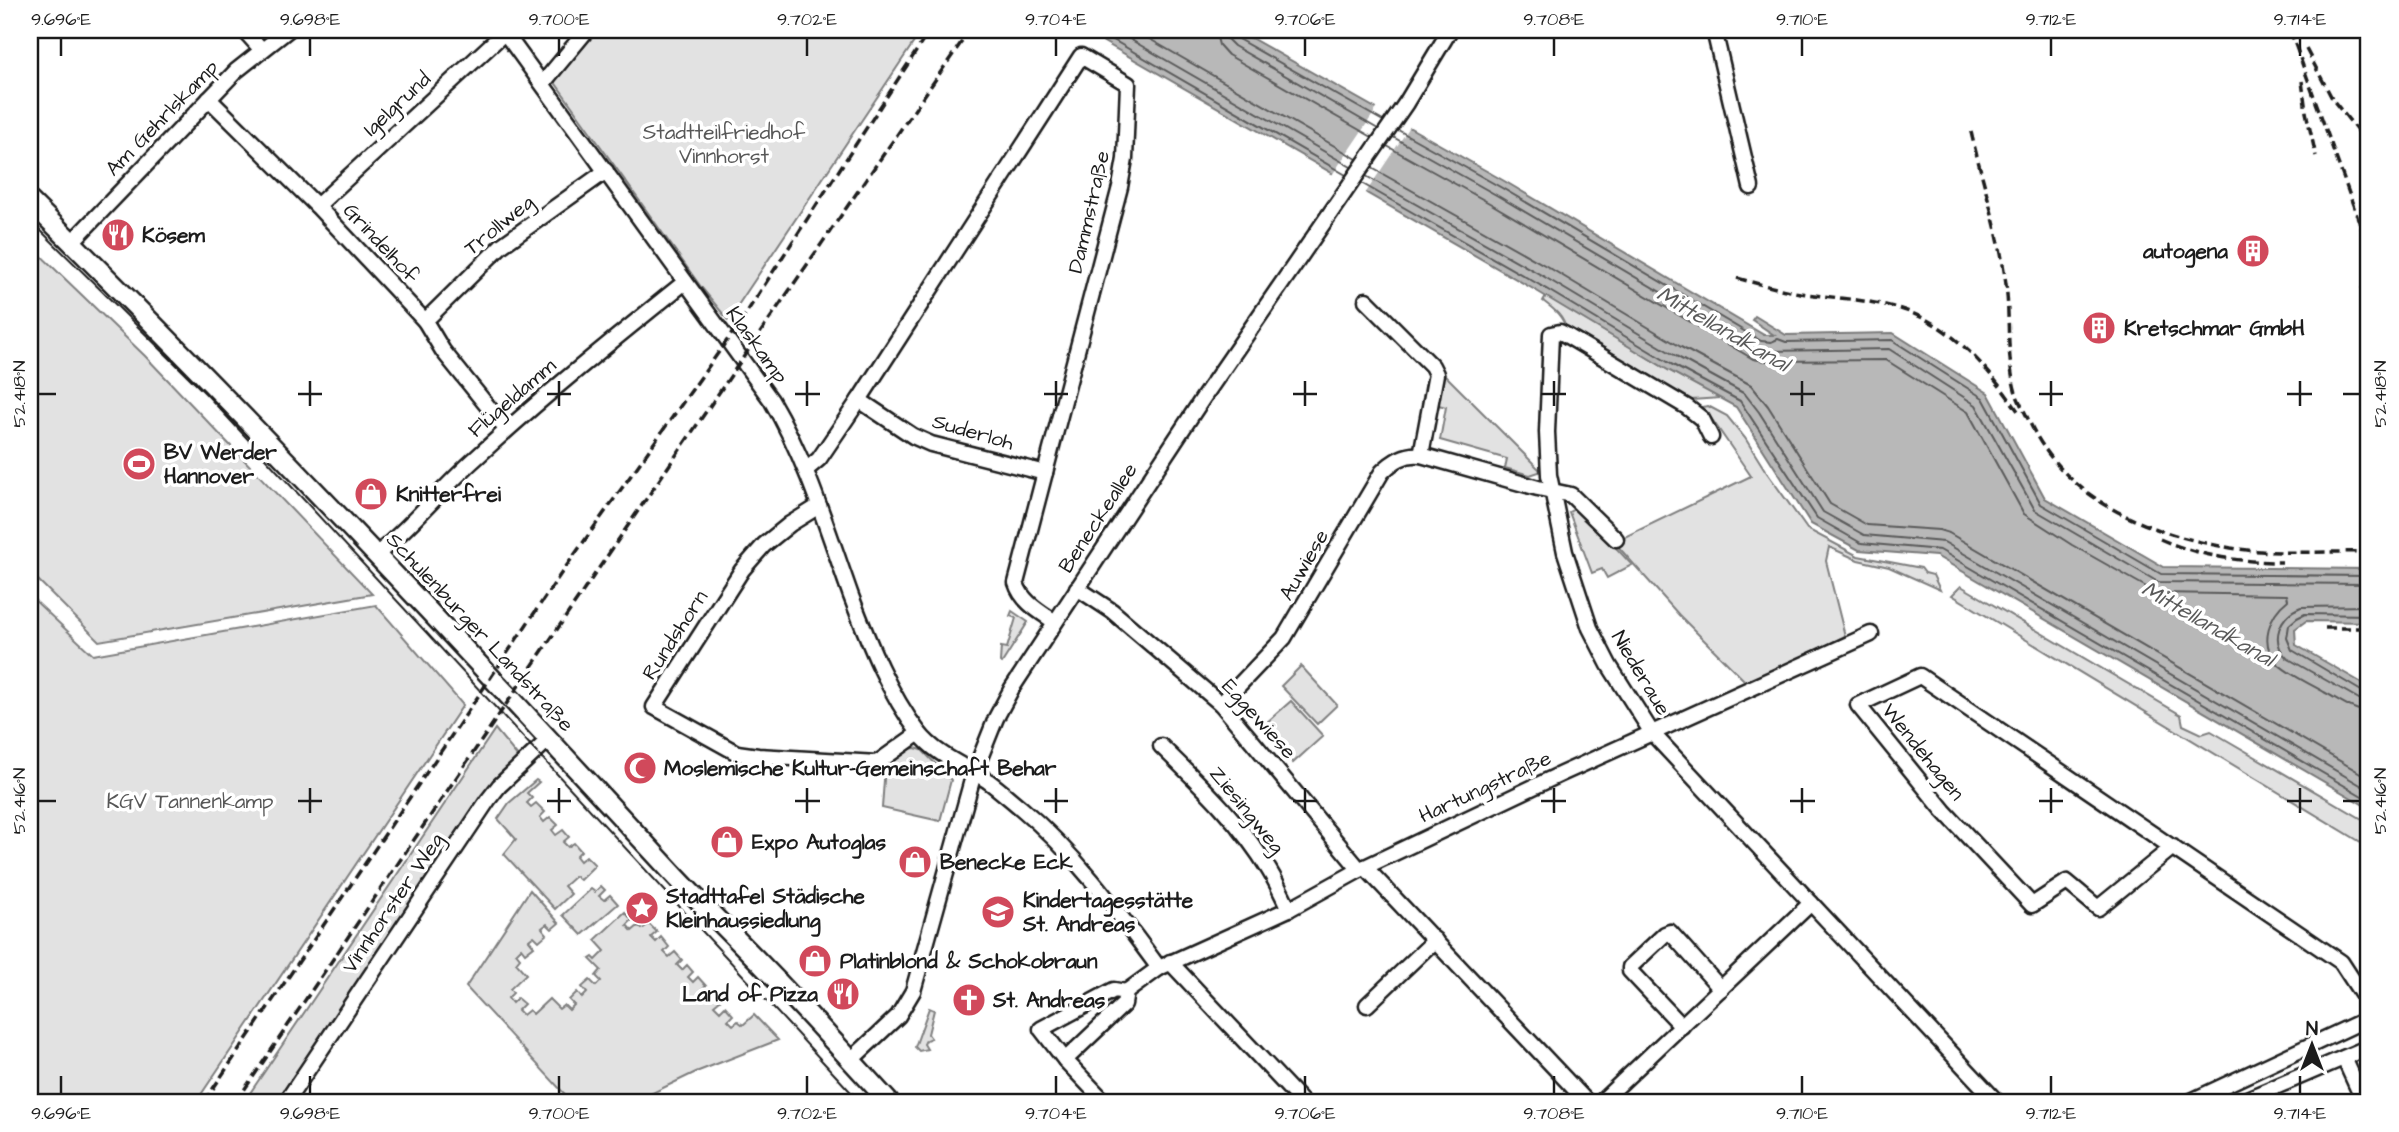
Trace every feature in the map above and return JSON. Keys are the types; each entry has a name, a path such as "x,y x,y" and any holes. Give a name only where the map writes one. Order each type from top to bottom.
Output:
{"main road":[{"name":"Schulenburger Landstraße","path":"30,201 168,338 376,555 889,1102"}],"street":[{"path":"244,30 261,49"},
{"name":"Am Gehrlskamp","path":"72,242 209,99 261,49 288,30"},
{"path":"543,83 587,30"},
{"name":"Beneckeallee","path":"851,1060 898,1016 913,991 974,773 1006,698 1203,398 1407,101 1450,30"},
{"path":"1714,30 1751,187"},
{"name":"Klaskamp","path":"504,31 771,400 791,434 806,470 868,641 885,678 919,733 943,756 988,782 1059,844 1164,965 1302,1102"},
{"name":"Igelgrund","path":"317,206 504,31"},
{"name":"Dammstraße","path":"806,470 819,459 859,400 1081,55 1128,84 1125,159 1120,187 1016,583 1020,594 1055,622"},
{"name":"Grindelhof","path":"209,99 317,206 425,321 443,351 506,429"},
{"name":"Trollweg","path":"425,321 501,246 606,172"},
{"name":"Flügeldamm","path":"376,555 506,429 685,282"},
{"path":"1366,300 1432,366 1436,374 1421,455 1571,495 1616,539"},
{"name":"Niederaue","path":"1711,437 1702,419 1687,407 1564,334 1555,332 1549,339 1547,432 1552,490 1565,552 1590,628 1609,665 1652,733 1997,1102"},
{"name":"Suderloh","path":"859,400 913,436 931,444 1045,474"},
{"name":"Auwiese","path":"1221,704 1284,638 1382,472 1392,462 1406,456 1421,455"},
{"name":"Rundshorn","path":"818,506 764,545 742,570 654,706 737,753 758,756 877,763 919,733"},
{"name":"Eggewiese","path":"1077,588 1112,611 1221,704 1363,869 1435,940 1587,1102"},
{"name":"Hartungstraße","path":"1125,998 1114,990 1041,1029 1065,1060 1125,998 1164,965 1289,909 1363,869 1652,733 1871,634"},
{"name":"Wendehagen","path":"2173,847 2098,908 2067,882 2032,905 1944,811 1858,705 1920,676 2173,847 2341,962 2369,1005"},
{"name":"Vinnhorster Weg","path":"286,1102 488,800 499,786 550,740"},
{"name":"Ziesingweg","path":"1161,746 1246,837 1269,870 1289,909"},
{"path":"1601,1102 1811,903"},
{"path":"1682,1026 1630,971 1630,967 1665,934 1671,932 1721,989"},
{"path":"1367,1005 1435,940"},
{"path":"2189,1102 2214,1097 2369,1018"},
{"path":"2240,1102 2369,1047"},
{"path":"2344,1058 2364,1102"},
{"path":"1065,1060 1105,1102"}],"green space":[{"name":"Stadtteilfriedhof Vinnhorst","path":"598,30 922,30 728,320 701,287 554,81"},
{"name":"BV Werder Hannover","path":"30,245 145,356 372,594 99,641 30,572"},
{"path":"1546,296 1668,370 1721,398 1691,400 1686,403 1567,331 1558,314 1543,301"},
{"path":"1440,370 1540,470 1539,472 1530,475 1505,468 1507,459 1440,440 1446,407 1435,404"},
{"path":"1708,406 1727,416 1745,438 1807,529 1858,556 1921,568 1925,573 1933,575 1940,590 1889,567 1858,560 1829,547 1826,561 1845,636 1748,684 1679,615 1614,542 1751,476 1711,418 1694,408"},
{"path":"1578,507 1632,565 1607,578 1602,569 1592,573 1569,512"},
{"path":"1961,586 2181,715 2183,725 2202,734 2211,731 2369,823 2369,847 1952,595"},
{"name":"KGV Tannenkamp","path":"30,596 93,655 376,605 463,705 196,1102 30,1102"},
{"path":"1012,611 1028,622 1002,663 1001,647 1007,648 1016,618 1010,616"},
{"path":"1301,666 1337,705 1317,724 1281,686"},
{"path":"1291,701 1323,736 1293,763 1269,737 1274,732 1266,723"},
{"path":"495,729 523,763 499,786 286,1102 244,1102"},
{"path":"908,749 922,750 951,780 940,821 882,808 885,766"},
{"path":"536,780 539,782 527,793 532,798 527,803 531,807 536,803 545,812 540,817 544,822 550,817 558,825 552,830 556,835 563,830 569,837 563,842 568,847 574,843 581,851 576,856 580,861 586,856 595,865 580,880 575,876 564,886 571,894 555,909 504,854 516,839 498,819 509,803"},
{"path":"601,886 605,890 599,896 604,900 610,895 618,904 582,935 563,915 591,889 595,892"},
{"path":"530,890 559,923 552,929 547,924 542,928 547,934 539,941 534,936 529,940 534,946 525,953 521,948 516,953 520,958 516,963 526,974 510,989 513,993 508,998 512,1003 517,998 524,1004 518,1010 523,1015 529,1010 533,1014 549,999 559,1009 564,1005 569,1010 574,1005 569,1000 577,992 582,998 587,993 582,987 590,980 596,986 601,981 596,976 601,970 590,959 593,957 596,960 605,951 595,940 625,912 632,920 627,925 632,931 638,926 642,929 649,924 657,932 651,937 656,942 661,937 669,947 664,952 669,957 675,952 682,960 677,965 682,970 687,965 693,972 688,977 693,982 698,977 706,986 701,990 705,996 711,991 720,1000 714,1005 720,1011 725,1006 733,1015 728,1020 733,1025 738,1021 743,1025 754,1015 778,1040 696,1072 634,1102 572,1102 466,987"},
{"path":"929,1008 934,1010 928,1034 931,1038 924,1044 927,1049 919,1051 915,1047"}],"water":[{"name":"Mittellandkanal","path":"1083,30 1237,30 1506,182 1764,335 1774,335 1752,320 1755,316 1786,335 1893,333 1988,393 2045,498 2164,567 2369,569 2369,622 2306,621 2295,629 2296,645 2369,687 2369,808 1936,556 1859,550 1811,524 1736,407"}],"pier":[{"path":"1378,107 1411,125 1363,197 1330,178"}],"tram line":[{"path":"30,220 206,394 860,1102"}],"railway":[{"path":"204,1102 560,575 743,318 930,30"},
{"path":"236,1102 970,30"},
{"path":"2290,30 2369,249"},
{"path":"2306,49 2333,100 2369,145"},
{"path":"2302,81 2316,156"},
{"path":"1971,132 2002,259 2007,291 2010,364 2016,393 2045,449 2065,473 2088,493 2113,509 2141,523 2200,542 2265,551 2369,552"},
{"path":"1737,278 1800,293 1885,305 1916,315 1934,324 1966,349 1994,378 2018,411"},
{"path":"2362,287 2369,308"},
{"path":"2160,539 2220,557 2282,562"},
{"path":"2325,628 2369,628"}],"place":[{"name":"Kösem","path":"118,235"},
{"name":"autogena","path":"2253,251"},
{"name":"Kretschmar GmbH","path":"2099,328"},
{"name":"BV Werder Hannover","path":"139,464"},
{"name":"Knitterfrei","path":"371,494"},
{"name":"Moslemische Kultur-Gemeinschaft Behar","path":"640,768"},
{"name":"Expo Autoglas","path":"727,842"},
{"name":"Benecke Eck","path":"915,862"},
{"name":"Stadttafel Städische Kleinhaussiedlung","path":"642,908"},
{"name":"Kindertagesstätte St. Andreas","path":"998,912"},
{"name":"Platinblond & Schokobraun","path":"815,961"},
{"name":"Land of Pizza","path":"843,994"},
{"name":"St. Andreas","path":"969,1000"}]}
